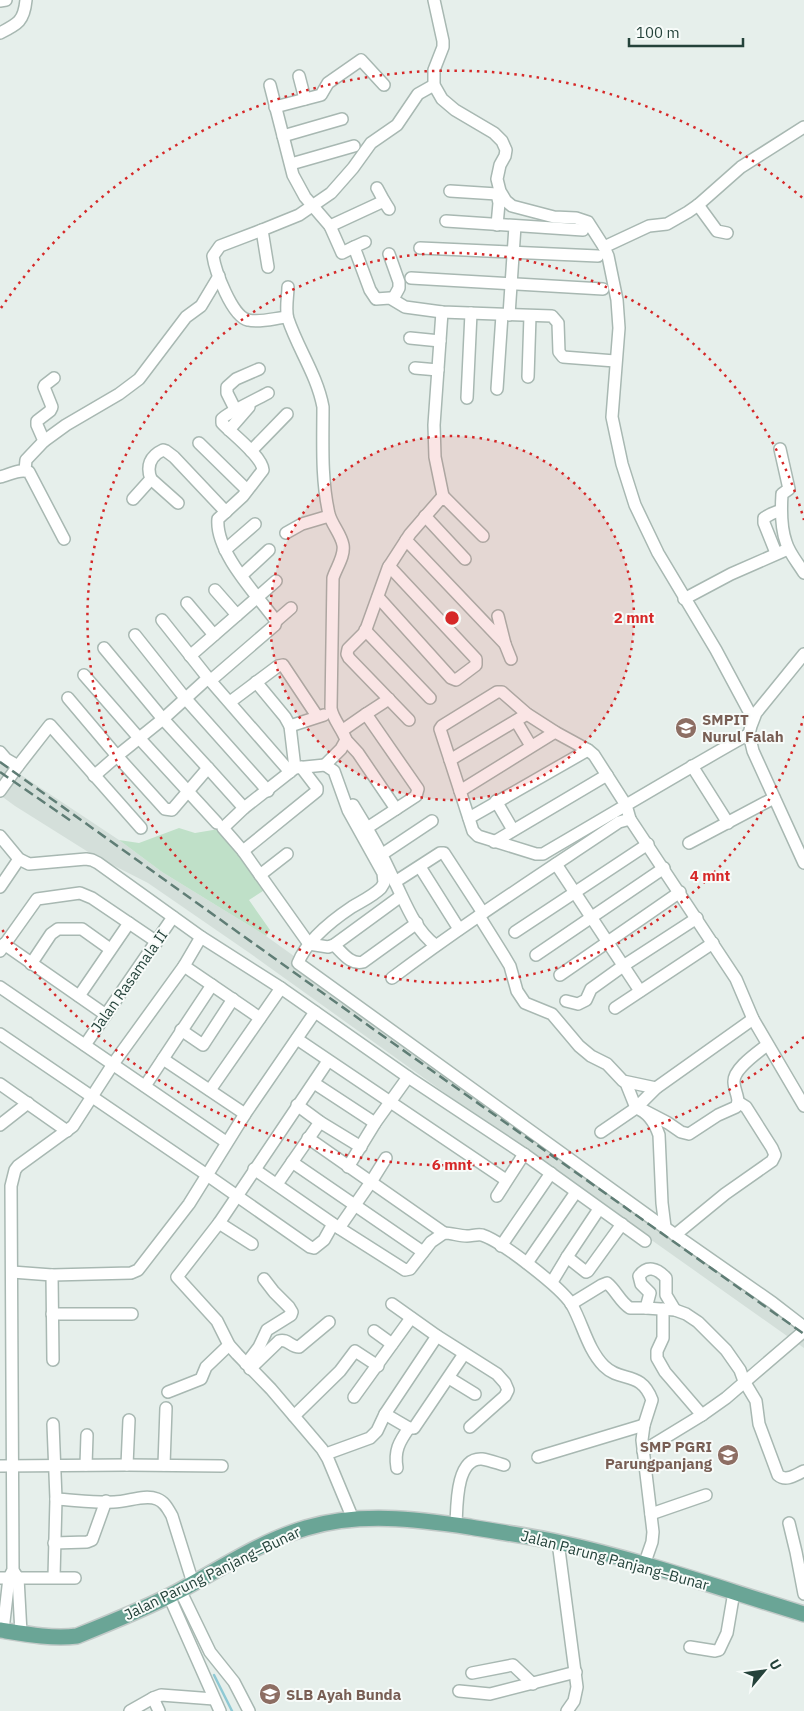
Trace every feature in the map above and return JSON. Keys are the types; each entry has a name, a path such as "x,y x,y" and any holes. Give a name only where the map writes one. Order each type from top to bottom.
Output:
{"main road":[{"name":"Jalan Parung Panjang–Bunar","path":"2,1630 65,1637 77,1636 181,1590 276,1539 306,1528 353,1519 400,1519 456,1525 558,1542 644,1565 804,1614"}],"street":[{"path":"0,1 6,0"},
{"path":"0,32 23,18 26,0"},
{"path":"434,0 443,41 434,70 434,85 442,99 455,110 494,133 502,141 506,150 497,179 500,192 506,201 512,206 554,217 576,218 588,222 601,251 608,256 617,300 619,334 615,361 612,417 622,464 642,523 754,719"},
{"path":"275,107 321,95 328,83 361,60 384,85"},
{"path":"299,76 304,99"},
{"path":"270,85 293,175 305,196 330,226 342,253 359,244 374,297 378,299 394,299"},
{"path":"287,316 258,320 242,318 236,312 215,267 213,256 216,250 220,246 238,238 299,215 331,193 353,168 371,143 396,125 414,98 434,85"},
{"path":"283,136 342,119"},
{"path":"420,248 513,253 601,251 649,226 666,224 698,205 741,167 804,127"},
{"path":"290,164 354,146"},
{"path":"330,226 386,205 377,188"},
{"path":"450,191 497,194 499,203 497,225"},
{"path":"698,205 717,231 727,233"},
{"path":"446,222 583,230"},
{"path":"497,389 505,315 511,284 515,226"},
{"path":"262,230 268,267"},
{"path":"389,254 399,282 399,288 394,299"},
{"path":"25,470 26,460 44,441 66,425 119,394 139,379 186,318 201,306 219,276"},
{"path":"411,278 602,289"},
{"path":"288,287 287,316 321,395 323,407 323,480 329,516 343,546 341,558 333,578 332,713 344,735 396,809"},
{"path":"394,299 399,305 404,307 442,312 552,316 557,320 559,352 563,356 615,361"},
{"path":"442,312 434,425 435,453 443,496 483,536"},
{"path":"468,398 471,313"},
{"path":"528,377 530,316"},
{"path":"410,338 440,341"},
{"path":"415,368 438,370"},
{"path":"236,411 227,393 227,386 230,382 259,369"},
{"path":"44,441 37,421 50,412 52,407 44,387 54,378"},
{"path":"268,392 224,416 222,420 222,423 251,451 262,466 262,470 247,490 218,519 217,526 225,550 276,621"},
{"path":"229,430 255,400"},
{"path":"251,451 287,414"},
{"path":"199,442 247,490"},
{"path":"780,449 790,489 782,494 784,535 788,549 804,573"},
{"path":"178,503 151,478 148,467 149,462 160,452 166,451 226,512"},
{"path":"0,477 25,470 31,474 64,539"},
{"path":"133,498 151,478"},
{"path":"409,720 347,654 348,649 365,630 389,566 406,540 443,496"},
{"path":"776,553 764,523 764,518 782,510"},
{"path":"286,533 302,524 329,516"},
{"path":"425,516 465,559"},
{"path":"225,550 255,524"},
{"path":"406,540 505,644"},
{"path":"684,598 788,549"},
{"path":"242,575 269,550"},
{"path":"378,597 451,678 456,680 476,666 476,659 389,566"},
{"path":"190,656 276,581"},
{"path":"215,590 237,615"},
{"path":"187,603 214,635"},
{"path":"94,776 275,624 291,608"},
{"path":"498,616 511,659"},
{"path":"162,620 230,702 295,769 317,788 317,791 243,851"},
{"path":"365,630 430,698"},
{"path":"135,636 185,698 268,790"},
{"path":"104,648 163,719 244,808"},
{"path":"804,654 754,719 749,734 753,751 804,863"},
{"path":"230,702 278,666 283,665 317,716"},
{"path":"84,675 217,823"},
{"path":"256,682 285,717 290,726 295,769"},
{"path":"749,734 692,766 626,805 543,854 526,852 494,842 475,833 468,818 440,733 442,726 500,691 527,714 594,755 626,805 630,818 736,979 753,1019 804,1106"},
{"path":"68,698 116,756 165,810 172,810 208,768"},
{"path":"330,768 341,748 344,735 366,714 389,698"},
{"path":"290,726 317,716 332,713"},
{"path":"366,714 418,790 416,796 367,828"},
{"path":"450,760 527,714"},
{"path":"516,721 531,746"},
{"path":"0,791 10,760 50,725 141,828"},
{"path":"460,791 555,732"},
{"path":"468,818 588,750"},
{"path":"692,766 728,823"},
{"path":"330,768 295,769 244,808 223,828 243,851 309,944 328,947 334,945 401,896"},
{"path":"330,768 367,828 401,896 417,923 435,945"},
{"path":"330,768 348,810 383,873 384,883 378,892 351,908 309,944 298,963 773,1303 804,1329 726,1398 643,1451"},
{"path":"494,842 607,775"},
{"path":"689,842 774,798"},
{"path":"496,801 513,830"},
{"path":"392,978 435,945 619,822 630,818"},
{"path":"382,855 432,821"},
{"path":"0,836 19,860 29,864 92,860 524,1154 644,1241"},
{"path":"515,932 648,844"},
{"path":"395,882 440,853 444,853 507,961 517,991 525,1003 552,1014 579,1046 591,1056 607,1064 621,1080 626,1083 656,1088"},
{"path":"260,875 287,854"},
{"path":"0,887 19,860"},
{"path":"556,864 640,991"},
{"path":"420,867 459,929"},
{"path":"536,955 664,868"},
{"path":"560,976 680,892"},
{"path":"106,1015 32,964 2,948 38,898 83,894 156,942"},
{"name":"Jalan Rasamala II","path":"85,1045 173,916"},
{"path":"566,1001 581,1003 586,1000 591,989 697,918"},
{"path":"79,996 129,923"},
{"path":"334,945 352,962 360,963 417,923"},
{"path":"32,964 51,934 58,929 82,929 110,949"},
{"path":"2,1630 10,1576 12,1466 6,1312 12,1272 11,1186 15,1170 23,1162 73,1126 114,1064 184,966 202,936"},
{"path":"615,1008 713,942"},
{"path":"184,966 260,1018"},
{"path":"145,1086 212,985"},
{"path":"0,987 226,1142"},
{"path":"210,1090 281,988"},
{"path":"181,1030 203,1045 233,999"},
{"path":"12,1272 52,1275 131,1273 138,1270 188,1204 226,1142 315,1012"},
{"path":"601,1132 640,1109 656,1088 753,1019"},
{"path":"0,1034 310,1247 314,1248 319,1245 336,1226 371,1182 386,1158"},
{"path":"297,1039 506,1180"},
{"path":"640,1109 681,1132 689,1134 718,1115 736,1107 738,1102 734,1081 735,1075 748,1060 767,1045"},
{"path":"163,1058 245,1114"},
{"path":"328,1061 218,1222 177,1277 217,1321 229,1345 248,1367 265,1382 326,1454 353,1519"},
{"path":"348,1167 408,1076"},
{"path":"314,1083 376,1123"},
{"path":"626,1083 640,1109 656,1126 659,1135 665,1227"},
{"path":"0,1084 67,1131"},
{"path":"675,1234 725,1194 768,1165 774,1158 775,1155 772,1148 746,1107 738,1102"},
{"path":"0,1125 28,1103"},
{"path":"297,1105 360,1147"},
{"path":"277,1184 320,1122"},
{"path":"308,1138 444,1233 465,1236 479,1234 489,1238 527,1263 552,1282 572,1304 594,1353 605,1367 638,1381 647,1389 652,1400 644,1425 642,1440 646,1488 651,1514 652,1542 644,1565"},
{"path":"497,1196 524,1154"},
{"path":"292,1162 423,1252"},
{"path":"254,1169 336,1226 405,1270 410,1269 434,1239 444,1233"},
{"path":"501,1246 551,1173"},
{"path":"527,1263 576,1192"},
{"path":"552,1282 566,1257 599,1209"},
{"path":"218,1222 252,1244"},
{"path":"566,1257 586,1272 588,1271 622,1224"},
{"path":"646,1308 650,1293 641,1284 639,1276 643,1271 650,1268 661,1272 666,1278 666,1295 669,1310 657,1358 665,1372 702,1415"},
{"path":"52,1275 54,1360"},
{"path":"248,1367 267,1330 291,1315 292,1312 264,1279"},
{"path":"572,1304 607,1283 627,1306 635,1309 669,1310 686,1314 698,1322 726,1350 740,1370 756,1401 760,1424 778,1475 786,1479 804,1471"},
{"path":"392,1304 437,1336 497,1374 505,1383 508,1390 505,1396 470,1427"},
{"path":"52,1314 132,1314"},
{"path":"354,1397 411,1318"},
{"path":"248,1367 279,1341 284,1340 295,1347 299,1347 329,1322"},
{"path":"374,1331 392,1344"},
{"path":"326,1454 373,1436 377,1432 385,1414 437,1336"},
{"path":"168,1392 201,1379 206,1367 229,1345"},
{"path":"294,1416 340,1371 354,1351 378,1366"},
{"path":"385,1414 409,1428 414,1428 464,1354"},
{"path":"449,1378 475,1394"},
{"path":"164,1465 166,1408"},
{"path":"127,1465 129,1420"},
{"path":"53,1424 56,1499 54,1577"},
{"path":"538,1457 644,1425"},
{"path":"397,1468 395,1459 396,1448 409,1428"},
{"path":"86,1465 87,1435"},
{"path":"456,1525 458,1490 467,1466 473,1461 481,1459 504,1465"},
{"path":"0,1466 222,1466"},
{"path":"651,1514 706,1495"},
{"path":"56,1499 114,1502 156,1498 168,1507 181,1590 202,1669 220,1711"},
{"path":"54,1543 86,1542 92,1540 106,1501"},
{"path":"789,1523 804,1594"},
{"path":"558,1542 576,1672 576,1695 567,1711"},
{"path":"10,1576 74,1578"},
{"path":"10,1576 21,1633"},
{"path":"181,1590 210,1652 234,1682 249,1711"},
{"path":"690,1647 719,1650 726,1633 734,1592"},
{"path":"202,1669 216,1661"},
{"path":"472,1673 514,1665 533,1684"},
{"path":"459,1691 490,1694 576,1672"},
{"path":"130,1711 162,1695 214,1699"},
{"path":"153,1698 159,1711"}],"shaded area":[{"path":"0,761 119,840 162,872 266,936 804,1322 804,1348 251,954 148,883 93,855 15,806 0,795"}],"green space":[{"path":"179,828 195,833 219,829 266,889 249,900 270,930 266,936 162,872 119,840 139,843"}],"waterway":[{"path":"214,1675 232,1711"}],"railway":[{"path":"0,762 804,1334"},
{"path":"0,772 74,823"}],"place":[{"name":"SMPIT Nurul Falah","path":"686,728"},
{"name":"SMP PGRI Parungpanjang","path":"728,1455"},
{"name":"SLB Ayah Bunda","path":"270,1694"}]}
